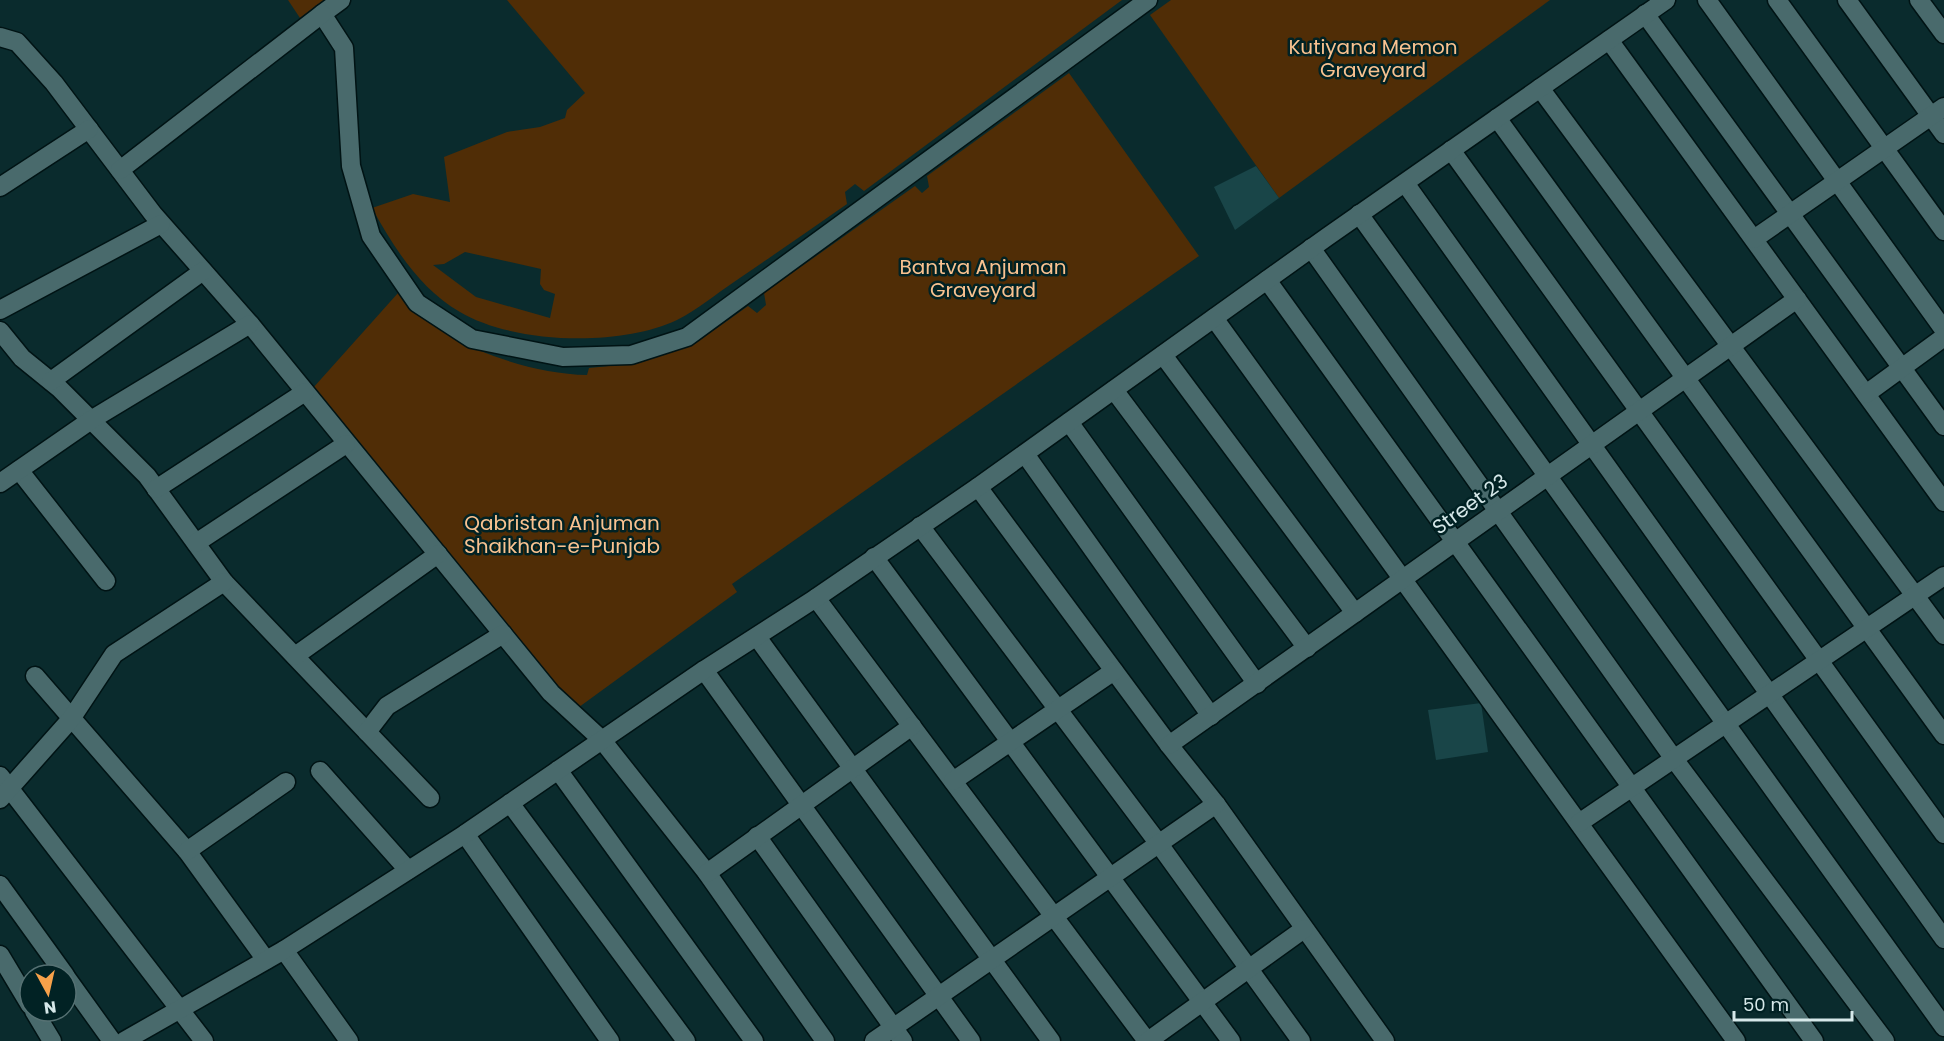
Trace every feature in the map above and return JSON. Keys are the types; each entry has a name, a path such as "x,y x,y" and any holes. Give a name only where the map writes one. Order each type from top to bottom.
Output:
{"street":[{"path":"120,170 341,0"},
{"path":"322,14 344,48 351,166 371,236 417,303 472,339 563,357 631,355 687,337 1148,0"},
{"path":"132,1039 181,1008 284,950 465,834 704,670 816,598 1025,454 1359,214 1666,0"},
{"path":"1707,0 1944,330"},
{"path":"1777,0 1944,231"},
{"path":"1847,0 1938,112 1944,134"},
{"path":"1919,0 1944,34"},
{"path":"1645,14 1944,426"},
{"path":"0,37 17,42 54,83 161,224 250,324 551,693 602,740 707,873 825,1041"},
{"path":"1609,40 1944,502"},
{"path":"1540,88 1944,635"},
{"path":"1754,239 1938,112"},
{"path":"1497,118 1944,735"},
{"path":"0,187 89,129"},
{"path":"1451,150 1944,834"},
{"path":"1405,183 1944,939"},
{"path":"1359,214 1944,1028"},
{"path":"0,310 161,224"},
{"path":"1311,248 1674,759 1885,1041"},
{"path":"51,381 202,271"},
{"path":"1267,280 1814,1041"},
{"name":"Street 23","path":"1169,746 1797,299"},
{"path":"1214,318 1736,1041"},
{"path":"0,483 91,420 250,324"},
{"path":"0,331 22,358 51,381 91,420 156,489 224,582 430,798"},
{"path":"1866,394 1944,337"},
{"path":"1163,355 1355,614"},
{"path":"1114,390 1307,648"},
{"path":"156,489 305,392"},
{"path":"1069,422 1257,684"},
{"path":"196,543 346,444"},
{"path":"1025,454 1211,716"},
{"path":"19,470 106,581"},
{"path":"978,487 1169,746 1216,804 1385,1041"},
{"path":"920,526 1160,844 1301,1041"},
{"path":"295,656 438,554"},
{"path":"874,557 1231,1041"},
{"path":"1579,823 1944,576"},
{"path":"204,1041 181,1008 4,788 70,719 114,654 224,582"},
{"path":"816,598 1148,1041 1304,929"},
{"path":"367,732 387,706 503,634"},
{"path":"757,637 1051,1041"},
{"path":"704,670 971,1041"},
{"path":"953,781 1114,671"},
{"path":"34,676 187,851 267,960"},
{"path":"707,873 912,726"},
{"path":"558,770 754,1041"},
{"path":"320,771 408,870"},
{"path":"187,851 286,782"},
{"path":"510,802 686,1041"},
{"path":"874,1041 898,1034 939,996 1216,804"},
{"path":"465,834 610,1041"},
{"path":"757,836 898,1034"},
{"path":"0,885 56,963"},
{"path":"284,950 349,1041"},
{"path":"0,955 18,985"},
{"path":"78,994 112,1041"},
{"path":"41,1023 52,1041"}],"green space":[{"path":"288,0 324,0 300,18"},
{"path":"507,0 1122,0 864,191 855,184 845,192 847,204 677,320 654,329 627,335 567,338 509,331 482,323 460,312 432,292 420,280 389,238 372,208 413,194 450,202 444,157 507,132 540,127 565,118 567,110 585,93","holes":["465,252 541,269 540,284 544,290 555,294 550,318 476,297 433,265 444,264"]},
{"name":"Kutiyana Memon Graveyard","path":"1171,0 1550,0 1279,198 1150,15"},
{"path":"1069,73 1199,256 732,584 737,592 575,710 313,388 398,293 435,326 464,343 498,358 552,372 587,375 589,368 639,363 696,343 748,306 757,313 766,305 764,293 915,186 922,193 929,187 927,176"}],"building":[{"path":"1256,166 1279,198 1235,230 1214,187"},
{"path":"1481,703 1488,752 1436,760 1428,710"}],"park label":[{"name":"Bantva Anjuman Graveyard","path":"983,278"},
{"name":"Qabristan Anjuman Shaikhan-e-Punjab","path":"562,534"}]}
